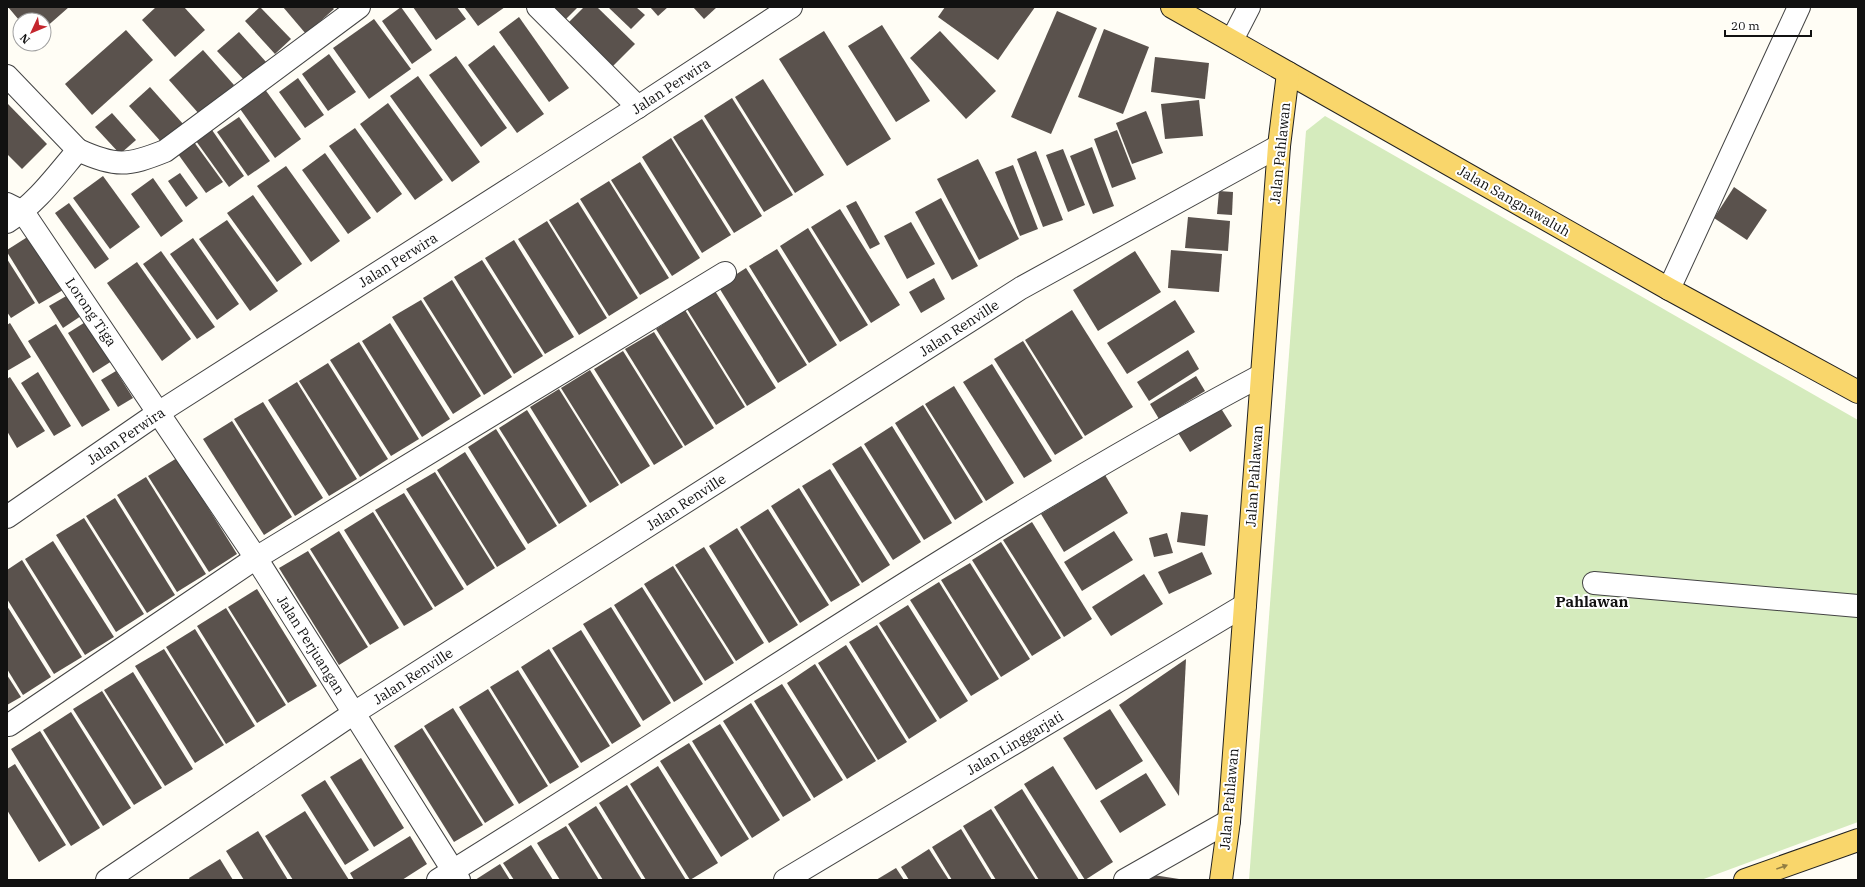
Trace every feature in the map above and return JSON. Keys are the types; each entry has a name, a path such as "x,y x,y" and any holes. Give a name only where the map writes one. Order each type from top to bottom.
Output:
{"main road":[{"name":"Jalan Sangnawaluh","path":"1172,7 1669,289 1858,392"},
{"name":"Jalan Pahlawan","path":"1221,880 1229,821 1279,146 1288,73"},
{"path":"1745,880 1858,840"}],"street":[{"path":"7,76 78,150 100,160 124,163 144,159 166,151 358,7"},
{"path":"538,7 638,107"},
{"name":"Jalan Perwira","path":"7,518 158,413 792,7"},
{"path":"1232,40 1249,7"},
{"path":"1669,289 1799,7"},
{"name":"Jalan Renville","path":"107,880 354,713 1021,288 1279,146"},
{"path":"12,212 54,180 78,150"},
{"name":"Lorong Tiga","path":"12,212 158,413"},
{"path":"9,724 256,558 725,273"},
{"path":"450,877 1035,503 1181,418 1262,375"},
{"name":"Jalan Perjuangan","path":"158,413 256,558 354,713 450,877"},
{"path":"1594,583 1858,606"},
{"name":"Jalan Linggarjati","path":"785,880 1245,605"},
{"path":"1125,880 1229,821"}],"green space":[{"path":"1325,116 1858,420 1858,822 1701,880 1249,880 1306,131"}],"building":[{"path":"8,7 69,7 52,22 52,12 12,12"},
{"path":"156,7 184,7 205,30 175,57 142,20"},
{"path":"260,7 291,39 275,54 245,21"},
{"path":"283,7 332,7 334,9 306,34"},
{"path":"401,7 432,50 412,64 382,21"},
{"path":"413,7 457,7 466,19 436,40"},
{"path":"464,7 505,7 478,26"},
{"path":"554,7 578,7 566,19"},
{"path":"584,7 597,7 635,44 610,69 565,26"},
{"path":"608,7 636,7 645,15 631,29"},
{"path":"650,7 668,7 658,16"},
{"path":"693,7 717,7 704,19"},
{"path":"945,7 1035,7 998,60 938,17"},
{"path":"1057,11 1097,28 1051,134 1011,117"},
{"path":"519,17 569,88 549,102 499,32"},
{"path":"374,19 411,69 369,99 333,48"},
{"path":"882,25 930,101 896,122 848,46"},
{"path":"1104,29 1149,47 1123,114 1078,97"},
{"path":"126,30 153,60 92,115 65,84"},
{"path":"824,31 891,139 847,166 779,59"},
{"path":"940,31 996,91 966,119 910,58"},
{"path":"239,32 267,63 246,82 217,51"},
{"path":"494,45 544,114 517,133 468,65"},
{"path":"203,50 234,85 200,115 169,80"},
{"path":"329,54 356,92 328,111 302,74"},
{"path":"456,56 507,128 481,147 429,75"},
{"path":"1155,57 1209,63 1205,99 1151,92"},
{"path":"418,76 480,162 452,182 390,96"},
{"path":"298,78 324,115 305,128 279,92"},
{"path":"763,79 824,175 795,193 735,97"},
{"path":"150,87 184,125 163,144 129,106"},
{"path":"264,88 301,139 275,158 238,106"},
{"path":"732,98 793,195 764,212 704,116"},
{"path":"1199,100 1203,136 1165,139 1161,104"},
{"path":"7,103 47,144 22,169 7,154"},
{"path":"388,103 443,180 415,200 360,124"},
{"path":"1146,111 1163,153 1132,164 1116,123"},
{"path":"112,113 136,140 120,154 95,127"},
{"path":"239,117 270,161 248,176 217,132"},
{"path":"702,119 762,216 734,233 673,137"},
{"path":"355,128 402,194 377,213 329,146"},
{"path":"212,130 244,176 229,187 196,141"},
{"path":"1117,130 1136,179 1112,188 1094,139"},
{"path":"671,138 731,235 702,253 642,157"},
{"path":"194,142 223,182 206,193 178,154"},
{"path":"1092,147 1114,206 1093,214 1070,156"},
{"path":"1063,149 1085,205 1068,212 1046,155"},
{"path":"1036,151 1063,220 1043,227 1017,159"},
{"path":"325,153 371,218 348,234 302,170"},
{"path":"978,159 1019,239 979,260 937,179"},
{"path":"640,162 700,258 672,276 611,180"},
{"path":"1013,165 1038,229 1020,236 995,172"},
{"path":"286,166 340,241 311,262 257,186"},
{"path":"180,173 198,198 186,207 168,181"},
{"path":"103,176 140,227 110,249 73,198"},
{"path":"153,178 183,221 161,237 131,194"},
{"path":"609,181 669,278 640,295 580,199"},
{"path":"1734,187 1767,210 1747,240 1714,218"},
{"path":"1219,191 1233,192 1232,215 1217,214"},
{"path":"253,195 302,264 277,282 227,213"},
{"path":"941,198 978,266 952,280 915,212"},
{"path":"856,201 880,244 870,249 846,206"},
{"path":"578,202 638,298 609,316 549,220"},
{"path":"69,203 109,259 95,269 55,213"},
{"path":"840,209 900,305 871,323 811,227"},
{"path":"1188,217 1230,221 1228,251 1185,248"},
{"path":"227,220 278,291 250,311 199,239"},
{"path":"547,221 607,318 579,335 518,239"},
{"path":"911,222 935,264 907,279 884,236"},
{"path":"808,228 868,325 840,342 780,246"},
{"path":"29,236 63,290 39,304 7,252 7,250"},
{"path":"193,238 239,304 217,320 170,254"},
{"path":"514,240 574,337 545,354 485,258"},
{"path":"777,249 837,345 809,363 749,266"},
{"path":"1171,250 1222,254 1219,292 1168,288"},
{"path":"161,251 215,327 197,339 143,264"},
{"path":"1135,251 1161,292 1098,331 1073,290"},
{"path":"7,259 35,303 11,318 7,312"},
{"path":"482,260 543,356 514,374 454,277"},
{"path":"137,262 191,339 162,361 107,283"},
{"path":"746,268 807,365 778,383 718,286"},
{"path":"934,278 945,299 921,313 909,292"},
{"path":"452,280 512,377 484,395 423,298"},
{"path":"715,291 776,388 747,406 687,309"},
{"path":"68,295 81,316 63,328 49,306"},
{"path":"421,300 481,396 453,414 392,317"},
{"path":"1175,300 1195,332 1127,374 1107,343"},
{"path":"685,310 745,407 716,425 656,329"},
{"path":"1072,310 1133,407 1085,436 1025,340"},
{"path":"87,321 112,361 93,373 68,333"},
{"path":"10,323 31,357 7,371 7,325"},
{"path":"390,323 450,419 422,437 362,341"},
{"path":"56,324 110,410 82,427 28,341"},
{"path":"654,332 714,428 685,446 625,349"},
{"path":"1023,341 1083,438 1055,455 994,359"},
{"path":"359,342 419,439 391,456 330,360"},
{"path":"1188,350 1199,369 1149,401 1137,382"},
{"path":"623,351 683,447 654,465 594,369"},
{"path":"328,363 388,459 360,477 299,381"},
{"path":"992,364 1052,461 1024,478 963,382"},
{"path":"590,370 650,466 621,484 561,388"},
{"path":"116,371 133,398 118,407 101,380"},
{"path":"38,372 71,426 54,436 21,383"},
{"path":"1196,376 1205,391 1159,419 1150,404"},
{"path":"10,377 45,431 17,448 7,431 7,379"},
{"path":"297,382 357,479 329,496 268,400"},
{"path":"954,386 1014,483 986,501 925,404"},
{"path":"559,389 619,485 590,503 530,407"},
{"path":"263,402 323,498 295,516 234,419"},
{"path":"1217,402 1232,426 1190,452 1175,428"},
{"path":"923,405 983,502 955,520 895,423"},
{"path":"527,410 587,506 559,524 499,428"},
{"path":"232,421 292,517 264,535 203,439"},
{"path":"892,426 952,523 924,540 864,444"},
{"path":"496,429 557,526 528,544 468,447"},
{"path":"861,446 921,542 893,560 832,464"},
{"path":"465,452 526,549 497,567 437,470"},
{"path":"177,458 237,554 209,572 148,476"},
{"path":"830,469 890,565 862,583 802,486"},
{"path":"435,472 495,568 467,586 406,489"},
{"path":"1105,475 1128,513 1064,552 1041,514"},
{"path":"146,477 206,574 177,592 117,495"},
{"path":"799,488 860,585 831,602 771,506"},
{"path":"404,493 464,589 435,607 375,510"},
{"path":"115,498 175,595 147,613 86,516"},
{"path":"768,509 829,605 800,623 740,527"},
{"path":"373,512 433,609 404,626 344,530"},
{"path":"1181,512 1208,515 1205,546 1177,542"},
{"path":"84,518 144,614 116,632 56,535"},
{"path":"1032,522 1092,619 1064,637 1003,540"},
{"path":"737,528 798,625 769,643 709,546"},
{"path":"339,531 399,628 370,645 310,549"},
{"path":"1114,531 1133,560 1082,591 1064,562"},
{"path":"1167,533 1173,553 1154,557 1149,538"},
{"path":"53,541 114,637 85,655 25,559"},
{"path":"1001,542 1061,638 1032,656 972,560"},
{"path":"704,547 764,643 736,661 675,565"},
{"path":"308,551 368,647 339,665 279,568"},
{"path":"1202,552 1212,574 1169,594 1158,572"},
{"path":"22,560 82,657 54,674 7,599 7,570"},
{"path":"970,563 1030,659 1001,677 941,580"},
{"path":"673,566 734,663 705,681 644,584"},
{"path":"1144,574 1163,604 1111,636 1092,607"},
{"path":"939,582 999,679 971,696 910,600"},
{"path":"642,587 703,684 674,702 614,605"},
{"path":"257,589 317,686 288,703 228,607"},
{"path":"908,605 968,701 940,719 879,623"},
{"path":"7,606 51,677 23,695 7,669"},
{"path":"611,607 671,703 643,721 583,624"},
{"path":"226,608 286,705 257,723 197,626"},
{"path":"877,625 937,721 909,739 849,642"},
{"path":"195,629 255,726 226,744 166,647"},
{"path":"581,630 641,726 612,744 552,648"},
{"path":"846,645 907,742 878,760 818,663"},
{"path":"164,649 224,745 195,763 135,666"},
{"path":"549,649 610,746 581,763 521,667"},
{"path":"1186,659 1179,796 1119,705"},
{"path":"815,664 876,761 847,779 787,683"},
{"path":"518,670 579,767 550,784 490,687"},
{"path":"133,672 193,769 165,786 104,690"},
{"path":"7,675 21,697 7,705"},
{"path":"782,684 843,780 814,798 754,701"},
{"path":"488,689 548,786 519,804 459,707"},
{"path":"102,691 162,788 134,805 73,709"},
{"path":"751,703 811,800 783,817 723,721"},
{"path":"453,708 514,805 485,823 424,726"},
{"path":"1110,709 1143,761 1096,790 1063,738"},
{"path":"71,712 131,808 103,826 43,730"},
{"path":"720,724 780,820 752,838 692,741"},
{"path":"422,728 483,825 454,842 394,746"},
{"path":"40,731 100,828 71,846 11,749"},
{"path":"689,743 749,839 721,857 660,761"},
{"path":"361,758 404,828 374,847 330,777"},
{"path":"15,764 66,845 39,862 7,810 7,769"},
{"path":"658,766 718,863 690,880 630,784"},
{"path":"1053,766 1113,862 1085,880 1024,784"},
{"path":"1146,773 1166,805 1120,833 1100,801"},
{"path":"325,780 369,850 345,865 301,795"},
{"path":"627,785 686,880 646,880 599,803"},
{"path":"1022,789 1079,880 1039,880 994,807"},
{"path":"596,806 642,880 603,880 568,824"},
{"path":"991,809 1036,880 996,880 963,826"},
{"path":"305,811 349,880 293,880 265,836"},
{"path":"566,826 599,880 560,880 537,843"},
{"path":"961,829 992,880 952,880 932,847"},
{"path":"258,831 288,880 244,880 226,851"},
{"path":"410,836 427,864 402,880 354,880 350,873"},
{"path":"531,845 553,880 514,880 503,863"},
{"path":"929,849 949,880 909,880 901,867"},
{"path":"220,859 233,880 190,880 189,878"},
{"path":"500,864 510,880 475,880"},
{"path":"896,868 904,880 876,880"},
{"path":"1147,874 1179,879 1179,880 1146,880"}],"district":[{"name":"Pahlawan","path":"1592,602"}]}
